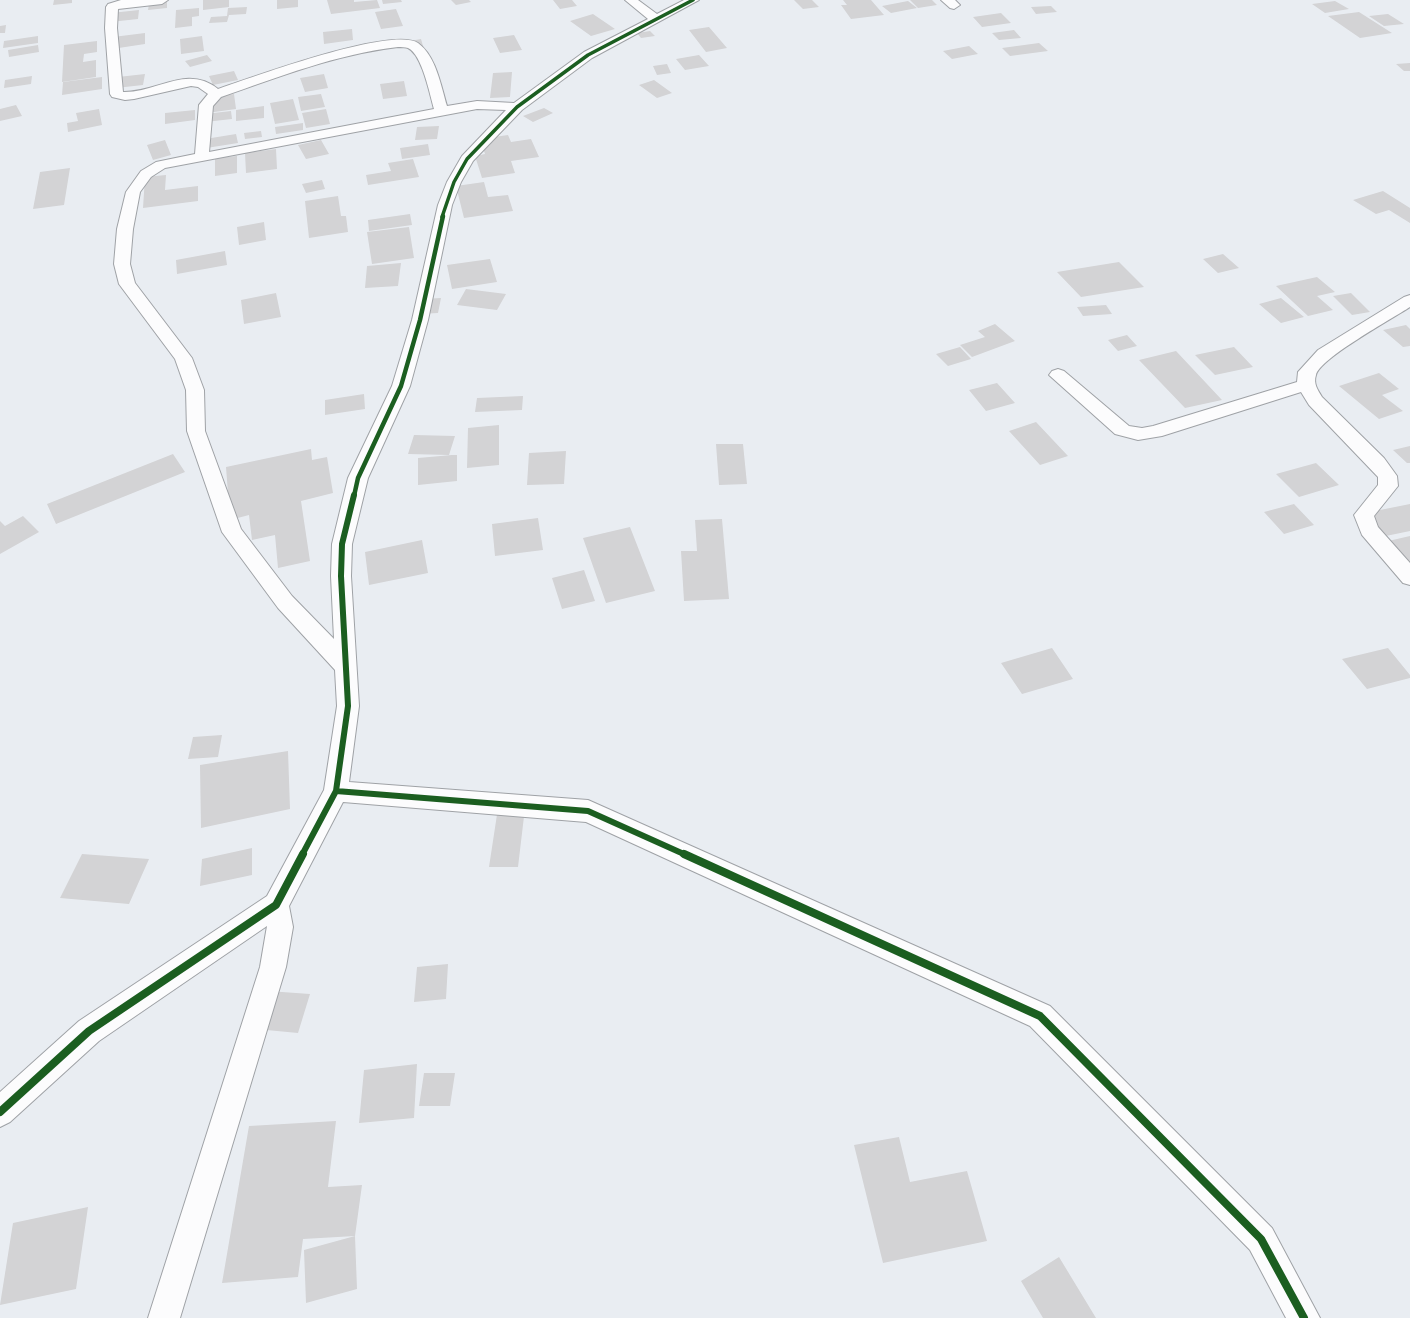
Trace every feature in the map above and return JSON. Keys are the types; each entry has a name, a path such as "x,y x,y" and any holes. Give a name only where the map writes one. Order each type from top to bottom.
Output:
{"street":[{"path":"162,0 121,4 112,7 111,28 117,94 121,96 132,95 166,86 188,83 199,83 216,94"},
{"path":"631,0 655,19"},
{"path":"0,1112 89,1031 276,905 336,791 348,706 345,666 345,622 341,576 342,544 358,478 401,386 420,320 445,205 454,182 466,159 517,107 588,55 693,0"},
{"path":"202,156 206,105 216,94 325,57 359,50 402,43 411,44 420,52 431,76 442,110"},
{"path":"345,666 285,602 232,532 196,431 195,390 183,358 127,284 122,264 125,229 133,192 146,174 160,165 202,156 330,134 442,110 477,106 517,107"},
{"path":"1410,300 1324,354 1307,372 1306,385 1315,401 1377,463 1387,476 1388,486 1364,515 1369,530 1410,577"},
{"path":"1058,374 1122,430 1133,434 1155,432 1306,385"},
{"path":"336,791 588,811 1040,1016 1261,1239 1304,1318"},
{"path":"164,1318 273,967 280,927 276,905"}],"building":[{"path":"54,0 72,0 72,3 53,5"},
{"path":"203,0 229,0 229,7 203,10"},
{"path":"277,0 298,0 298,7 277,9"},
{"path":"327,0 354,0 354,2 377,0 380,8 331,14"},
{"path":"382,0 401,0 402,2 383,4"},
{"path":"451,0 469,0 471,2 456,5"},
{"path":"553,0 572,0 577,6 560,9"},
{"path":"794,0 812,0 819,7 803,9"},
{"path":"843,0 871,0 884,15 851,19 841,5 847,5"},
{"path":"910,0 932,0 937,5 918,8"},
{"path":"908,1 917,8 891,13 882,6"},
{"path":"1335,1 1349,9 1325,13 1312,4"},
{"path":"167,2 167,8 148,10 149,4"},
{"path":"1051,6 1057,12 1036,14 1031,7"},
{"path":"247,7 246,14 229,15 227,22 209,23 211,17 227,16 228,8"},
{"path":"199,8 199,16 192,17 192,26 175,28 176,10"},
{"path":"396,9 403,26 381,29 375,12"},
{"path":"139,10 138,19 110,22 111,13"},
{"path":"1359,12 1392,33 1360,38 1328,16"},
{"path":"1001,13 1011,23 982,27 973,17"},
{"path":"593,14 615,29 591,36 570,21"},
{"path":"1388,14 1404,24 1384,26 1369,16"},
{"path":"6,25 5,33 0,33 0,26"},
{"path":"709,27 727,48 706,52 689,30"},
{"path":"352,29 353,40 324,44 323,32"},
{"path":"1014,30 1021,38 999,40 992,33"},
{"path":"650,31 655,36 641,38 637,33"},
{"path":"145,33 145,44 112,49 113,37"},
{"path":"514,35 522,50 500,53 493,38"},
{"path":"38,36 38,43 3,48 4,41"},
{"path":"202,36 204,51 181,54 180,39"},
{"path":"421,39 423,46 412,47 410,41"},
{"path":"97,41 97,52 84,54 83,62 96,60 96,77 62,82 64,45"},
{"path":"1039,43 1048,51 1010,56 1002,48"},
{"path":"38,45 39,52 9,57 8,50"},
{"path":"969,46 978,54 952,59 943,51"},
{"path":"207,55 212,61 190,67 185,61"},
{"path":"699,55 709,66 685,70 676,59"},
{"path":"1410,63 1410,71 1404,71 1396,64"},
{"path":"667,64 671,73 657,75 653,66"},
{"path":"234,71 238,80 213,85 209,76"},
{"path":"512,72 510,97 490,98 493,73"},
{"path":"145,74 143,85 116,88 118,77"},
{"path":"324,74 328,88 305,92 300,78"},
{"path":"32,76 31,84 4,88 5,80"},
{"path":"102,77 102,89 62,95 63,82"},
{"path":"654,80 672,93 657,98 639,85"},
{"path":"404,81 407,96 383,99 380,84"},
{"path":"234,94 236,109 207,113 205,98"},
{"path":"321,94 325,107 301,111 298,97"},
{"path":"293,99 299,120 275,124 270,103"},
{"path":"16,105 22,116 0,121 0,109"},
{"path":"264,106 264,118 236,121 236,110"},
{"path":"544,108 553,113 533,122 523,116"},
{"path":"99,109 102,125 68,132 67,123 78,121 76,113"},
{"path":"326,109 330,124 306,128 302,113"},
{"path":"195,110 195,120 165,124 165,113"},
{"path":"231,111 232,119 205,122 205,114"},
{"path":"303,123 303,130 276,134 275,127"},
{"path":"439,126 437,139 415,140 417,127"},
{"path":"261,131 262,137 245,139 244,133"},
{"path":"236,134 238,143 200,149 199,140"},
{"path":"508,135 511,142 531,139 539,157 511,161 515,173 482,178 475,156 485,154 480,139"},
{"path":"165,140 171,155 153,160 147,145"},
{"path":"321,140 329,154 306,159 298,145"},
{"path":"428,144 430,155 402,159 400,148"},
{"path":"276,149 277,169 246,173 245,153"},
{"path":"237,156 237,173 215,176 215,158"},
{"path":"413,159 419,177 368,185 366,175 391,171 388,163"},
{"path":"70,168 64,205 33,209 40,172"},
{"path":"166,175 165,190 198,186 198,201 143,208 145,177"},
{"path":"322,180 325,189 306,193 302,184"},
{"path":"484,182 488,197 508,195 513,211 464,218 456,186"},
{"path":"1383,191 1410,208 1410,223 1389,210 1376,214 1353,200"},
{"path":"338,196 341,216 346,216 348,232 309,238 305,201"},
{"path":"410,214 412,225 369,231 368,220"},
{"path":"264,222 266,240 239,245 237,227"},
{"path":"409,227 414,258 372,264 367,232"},
{"path":"225,251 227,265 177,274 176,260"},
{"path":"1223,254 1239,268 1218,273 1203,259"},
{"path":"490,259 497,282 452,289 447,265"},
{"path":"1119,262 1144,287 1081,297 1057,272"},
{"path":"401,263 398,286 365,288 367,266"},
{"path":"1317,277 1335,292 1317,296 1333,310 1308,316 1276,286"},
{"path":"466,289 506,294 497,310 457,305"},
{"path":"276,293 281,317 244,324 241,300"},
{"path":"1351,293 1370,312 1352,315 1333,296"},
{"path":"441,298 438,313 419,314 422,299"},
{"path":"1281,298 1304,317 1281,323 1259,304"},
{"path":"1106,305 1112,314 1083,316 1077,307"},
{"path":"995,324 1015,341 972,357 960,345 985,337 978,331"},
{"path":"1406,325 1410,329 1410,346 1403,347 1383,330"},
{"path":"1127,335 1137,346 1118,351 1108,340"},
{"path":"960,347 971,359 948,366 936,354"},
{"path":"1234,347 1253,367 1215,375 1195,355"},
{"path":"1176,351 1222,400 1185,408 1139,360"},
{"path":"1379,373 1399,389 1382,395 1403,411 1379,419 1339,386"},
{"path":"997,383 1015,403 986,411 969,390"},
{"path":"364,394 365,409 325,415 325,400"},
{"path":"523,396 522,410 475,412 477,398"},
{"path":"1036,422 1068,456 1040,465 1009,431"},
{"path":"499,425 499,465 467,468 468,428"},
{"path":"414,435 455,436 449,455 408,454"},
{"path":"716,444 743,444 747,484 719,485"},
{"path":"1410,446 1410,463 1407,463 1393,450"},
{"path":"311,449 312,460 327,457 333,493 301,501 310,561 278,568 275,535 252,540 249,515 230,520 226,467"},
{"path":"566,451 564,484 527,485 529,453"},
{"path":"173,454 185,472 56,524 47,504"},
{"path":"457,455 457,481 418,485 418,458"},
{"path":"1316,463 1339,485 1299,497 1276,474"},
{"path":"1294,504 1314,525 1284,534 1264,512"},
{"path":"1410,504 1410,531 1381,537 1360,514"},
{"path":"23,516 39,532 0,554 0,521 5,526"},
{"path":"538,518 543,550 495,556 492,524"},
{"path":"722,519 729,599 684,601 681,551 697,551 695,520"},
{"path":"630,527 655,591 606,603 583,538"},
{"path":"1410,536 1410,571 1384,542"},
{"path":"422,540 428,573 369,585 365,552"},
{"path":"584,570 595,601 562,609 552,578"},
{"path":"1052,648 1073,679 1022,694 1001,663"},
{"path":"1388,648 1410,675 1410,678 1367,689 1342,659"},
{"path":"222,735 218,757 188,759 193,737"},
{"path":"288,751 290,809 201,828 200,765"},
{"path":"498,808 525,808 518,867 489,867"},
{"path":"252,848 252,875 200,886 202,859"},
{"path":"82,854 149,859 129,904 60,898"},
{"path":"448,964 446,999 414,1002 417,967"},
{"path":"268,991 310,994 298,1033 256,1029"},
{"path":"417,1064 414,1118 359,1123 364,1070"},
{"path":"424,1073 455,1073 450,1106 419,1106"},
{"path":"336,1121 328,1187 362,1185 355,1236 303,1239 298,1277 222,1283 249,1126"},
{"path":"899,1137 910,1182 967,1171 987,1241 883,1263 854,1145"},
{"path":"88,1207 76,1289 0,1305 13,1223"},
{"path":"355,1236 357,1289 306,1303 304,1250"},
{"path":"1059,1257 1096,1318 1043,1318 1021,1281"}],"cycle path":[{"path":"0,1112 89,1031 276,905 336,791 348,706 341,576 342,544 358,478 401,386 420,320 445,205 454,182 467,159 517,107 588,55 693,0"},
{"path":"336,791 588,811 1040,1016 1261,1239 1304,1318"}]}
